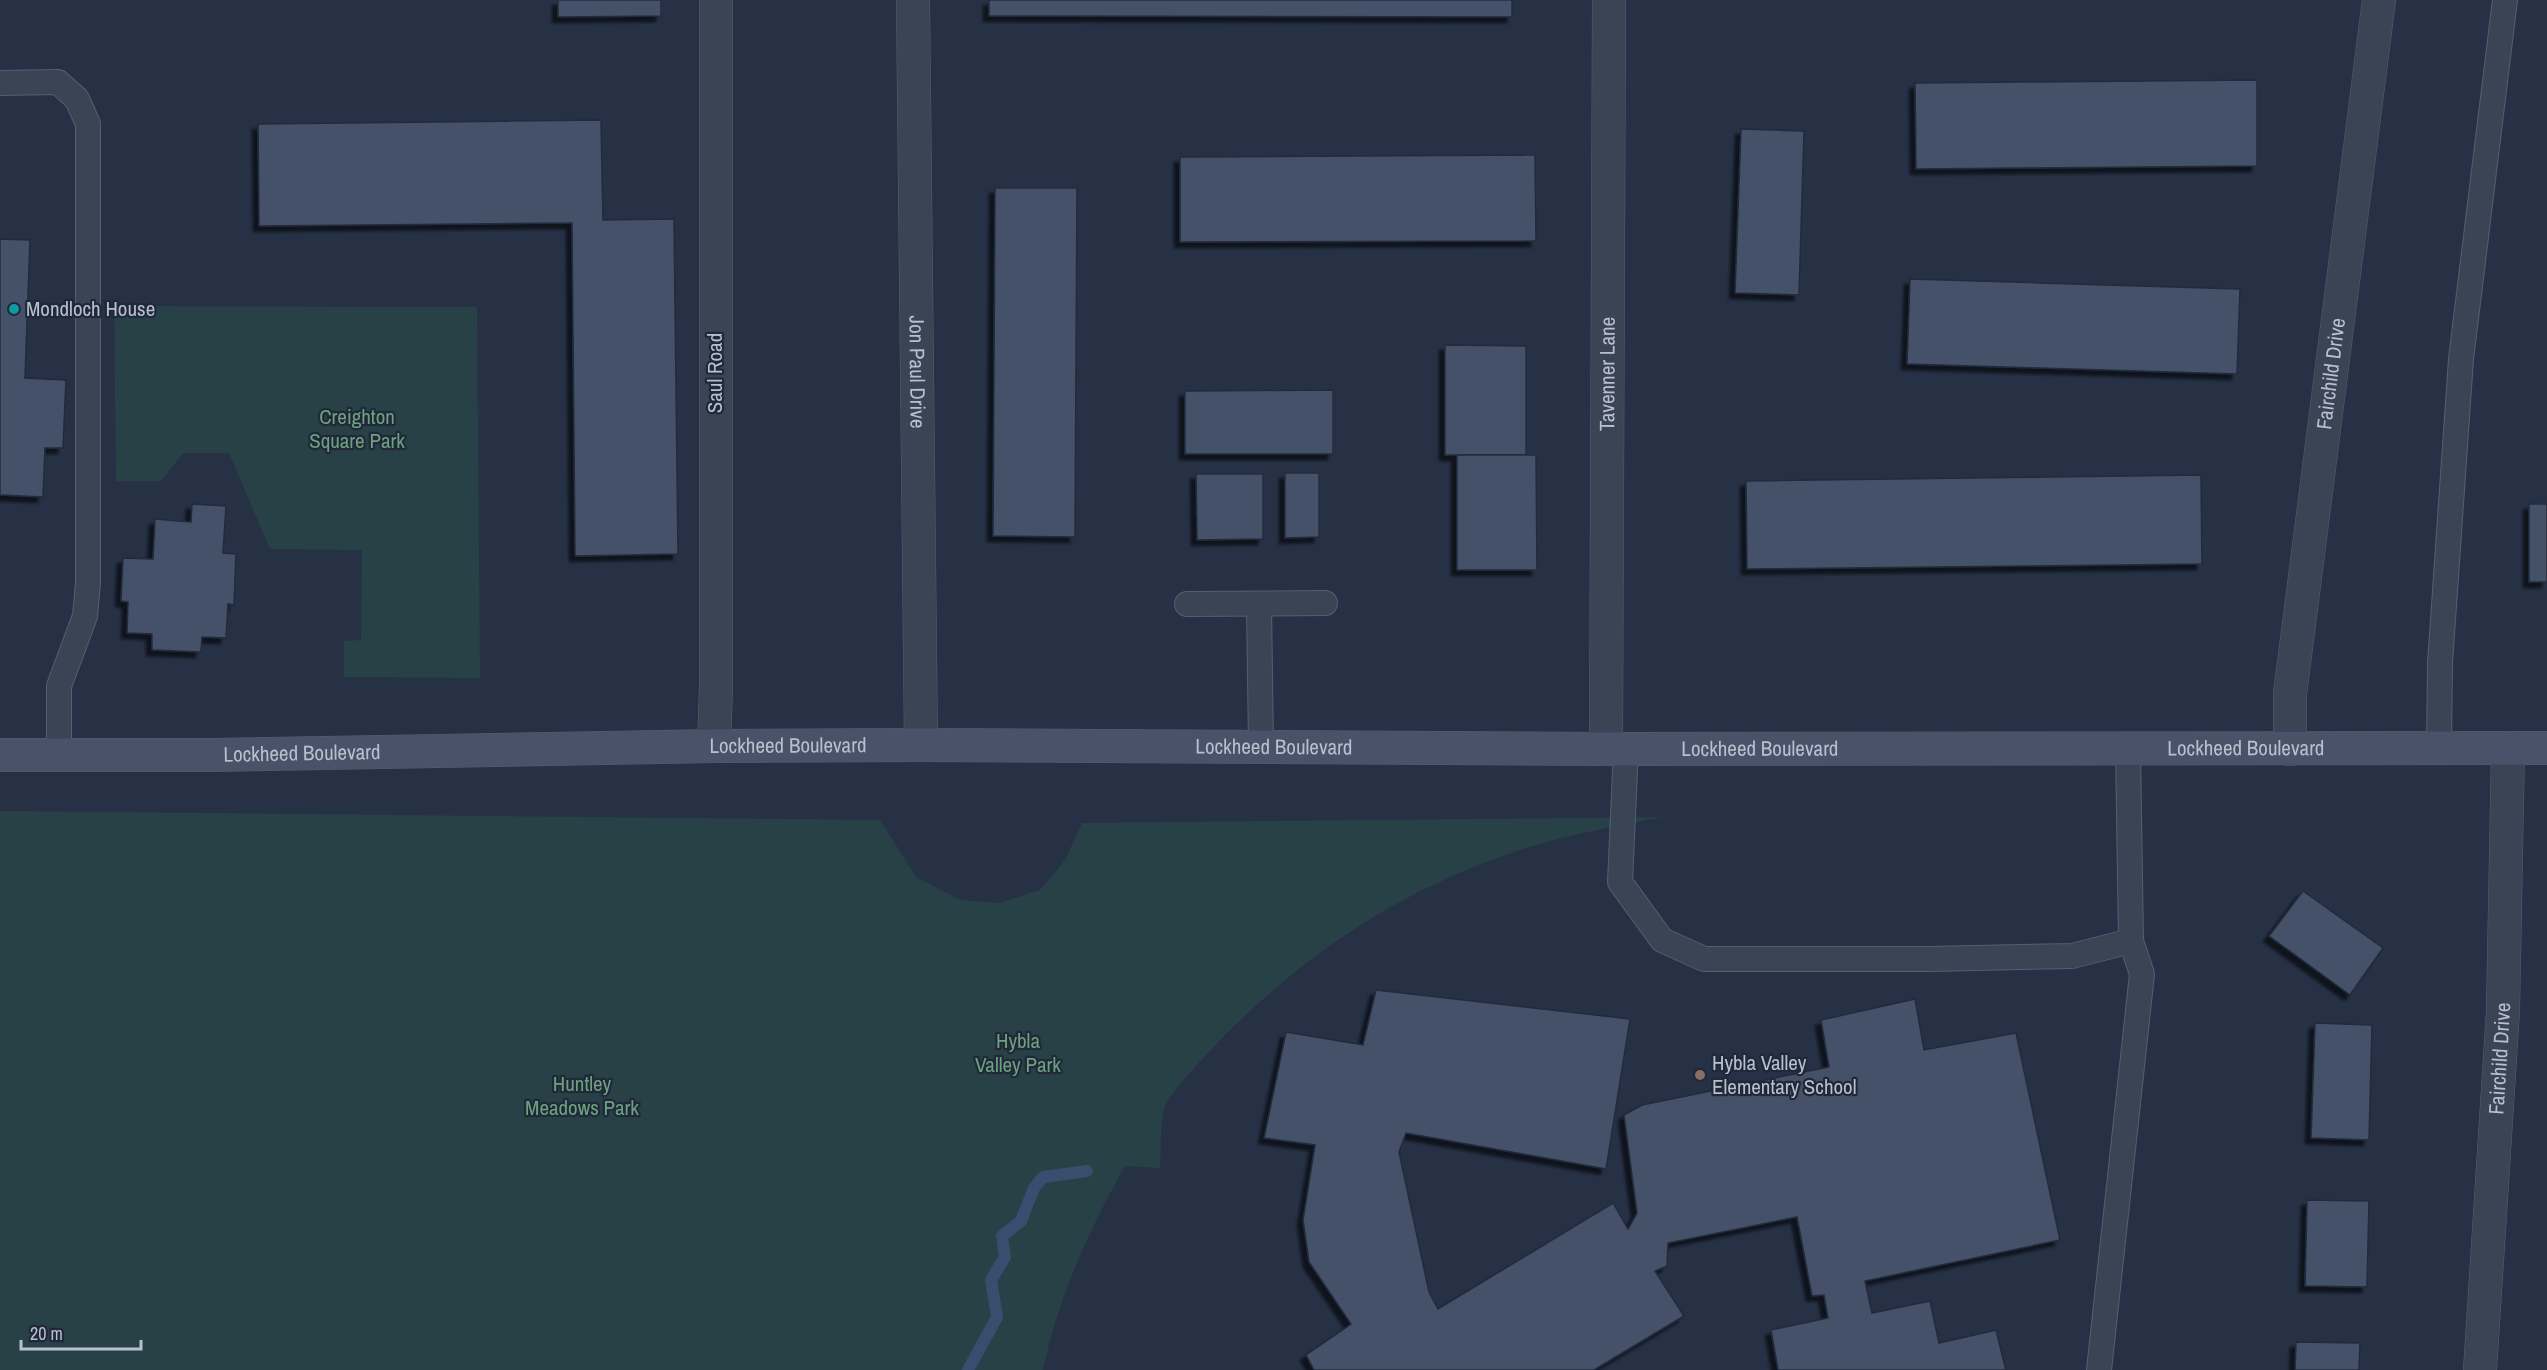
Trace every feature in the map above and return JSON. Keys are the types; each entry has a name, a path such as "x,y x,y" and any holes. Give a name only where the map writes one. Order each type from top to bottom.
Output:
{"street":[{"name":"Saul Road","path":"714,746 716,687 716,0"},
{"name":"Jon Paul Drive","path":"914,0 921,745"},
{"name":"Tavenner Lane","path":"1609,0 1616,749"},
{"name":"Fairchild Drive","path":"2290,749 2290,694 2379,0"},
{"name":"Lockheed Boulevard","path":"0,755 224,755 714,746 921,745 1616,749 2547,748"},
{"name":"Fairchild Drive","path":"2480,1370 2503,1011 2508,748"}],"lane":[{"path":"2439,747 2440,663 2461,359 2505,0"},
{"path":"0,83 58,82 77,99 88,124 88,583 85,616 59,686 59,755"},
{"path":"1187,604 1325,603"},
{"path":"1259,604 1261,747"},
{"path":"1616,749 1620,882 1662,940 1704,958 1929,959 2072,956 2132,941"},
{"path":"2099,1370 2142,974 2132,941 2128,749"}],"green space":[{"name":"Creighton Square Park","path":"114,306 477,307 480,678 344,677 344,641 361,640 362,550 270,549 229,453 183,453 161,481 116,481"},
{"name":"Huntley Meadows Park","path":"0,811 880,820 916,877 960,900 999,903 1040,890 1065,860 1082,823 1663,817 1543,843 1482,864 1440,882 1362,924 1325,949 1255,1007 1221,1039 1180,1084 1167,1102 1162,1123 1160,1168 1125,1166 1076,1265 1057,1317 1043,1370 0,1370"}],"building":[{"path":"558,0 661,0 661,16 558,17"},
{"path":"989,0 1512,0 1512,17 989,16"},
{"path":"2257,80 2257,166 1916,169 1915,83"},
{"path":"601,120 603,220 674,219 678,554 575,556 572,223 259,226 258,124"},
{"path":"1741,129 1804,131 1799,295 1735,293"},
{"path":"1535,155 1536,241 1180,242 1180,157"},
{"path":"995,188 1077,188 1075,537 993,536"},
{"name":"Mondloch House","path":"0,239 30,240 25,378 66,380 63,448 45,448 43,497 0,495"},
{"path":"1910,279 2240,289 2237,374 1907,364"},
{"path":"1445,345 1526,346 1526,455 1445,455"},
{"path":"1333,390 1333,454 1185,454 1185,391"},
{"path":"1457,455 1536,455 1537,570 1457,570"},
{"path":"1285,473 1319,473 1319,537 1285,538"},
{"path":"1196,474 1263,474 1263,539 1197,540"},
{"path":"2201,475 2202,564 1747,569 1746,481"},
{"path":"192,504 226,506 223,553 236,554 234,605 228,604 226,638 202,637 201,652 152,650 152,634 127,633 128,602 121,601 123,558 153,559 155,519 191,522"},
{"path":"2529,504 2547,504 2547,582 2529,582"},
{"path":"2303,891 2383,948 2350,995 2269,936"},
{"path":"1376,990 1630,1019 1606,1169 1406,1133 1399,1152 1429,1292 1438,1309 1613,1203 1628,1229 1637,1213 1624,1115 1642,1105 1829,1067 1821,1020 1915,999 1924,1050 2016,1033 2060,1240 1865,1281 1872,1313 1930,1301 1939,1343 1996,1330 2006,1370 1778,1370 1771,1330 1828,1318 1824,1295 1812,1296 1797,1217 1668,1243 1667,1266 1655,1271 1684,1316 1594,1370 1314,1370 1306,1355 1351,1324 1309,1262 1303,1220 1315,1145 1264,1138 1286,1032 1363,1045"},
{"path":"2315,1023 2372,1025 2369,1140 2311,1138"},
{"path":"2307,1200 2369,1201 2367,1287 2305,1286"},
{"path":"2296,1342 2360,1343 2359,1370 2295,1370"}],"waterway":[{"path":"968,1370 997,1317 991,1280 1005,1257 1002,1236 1021,1221 1034,1188 1043,1177 1087,1171"}],"place":[{"name":"Mondloch House","path":"14,309"},
{"name":"Hybla Valley Elementary School","path":"1700,1075"}],"park label":[{"name":"Hybla Valley Park","path":"1018,1053"}]}
